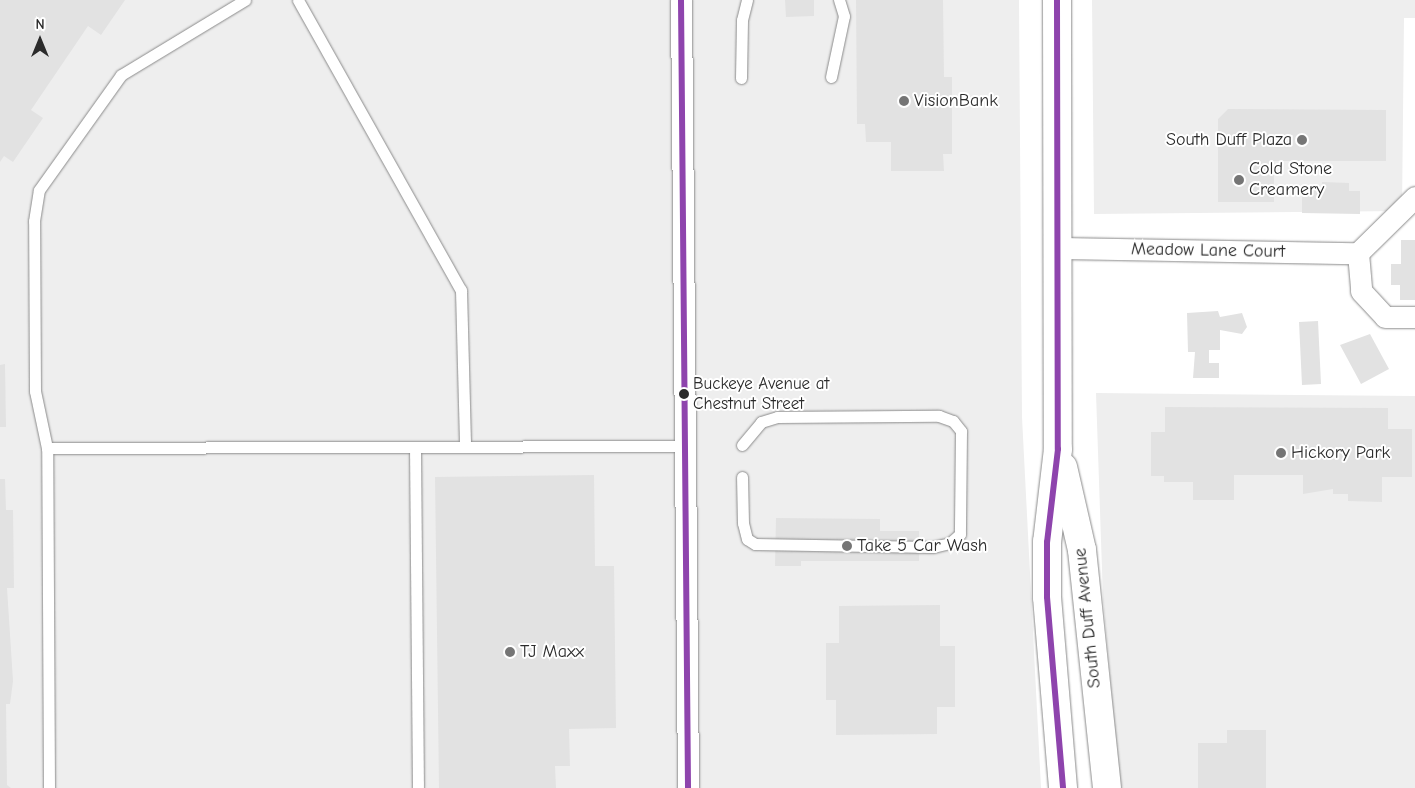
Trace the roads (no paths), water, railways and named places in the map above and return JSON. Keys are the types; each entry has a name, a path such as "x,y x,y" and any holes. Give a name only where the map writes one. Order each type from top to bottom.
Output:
{"main road":[{"name":"South Duff Avenue","path":"1057,0 1058,449 1047,542 1046,597 1063,788"},
{"name":"South Duff Avenue","path":"1058,449 1082,550 1107,788"}],"street":[{"path":"681,0 688,788"},
{"path":"1415,197 1358,253 1361,291 1385,317 1415,317"},
{"name":"Meadow Lane Court","path":"1058,248 1358,253"}],"lane":[{"path":"49,788 47,448 35,391 34,221 39,190 120,75 245,0"},
{"path":"298,0 461,290 465,447"},
{"path":"742,78 742,20 748,0"},
{"path":"831,77 844,16 839,0"},
{"path":"742,445 761,422 777,417 940,416 953,421 961,431 960,534 950,543 932,547 755,544 748,539 743,522 742,477"},
{"path":"47,448 685,446"},
{"path":"414,447 418,788"}],"place":[{"name":"VisionBank","path":"904,101"},
{"name":"South Duff Plaza","path":"1302,140"},
{"name":"Cold Stone Creamery","path":"1239,180"},
{"name":"Buckeye Avenue at Chestnut Street","path":"684,394"},
{"name":"Hickory Park","path":"1281,453"},
{"name":"Take 5 Car Wash","path":"847,546"},
{"name":"TJ Maxx","path":"510,652"}]}
